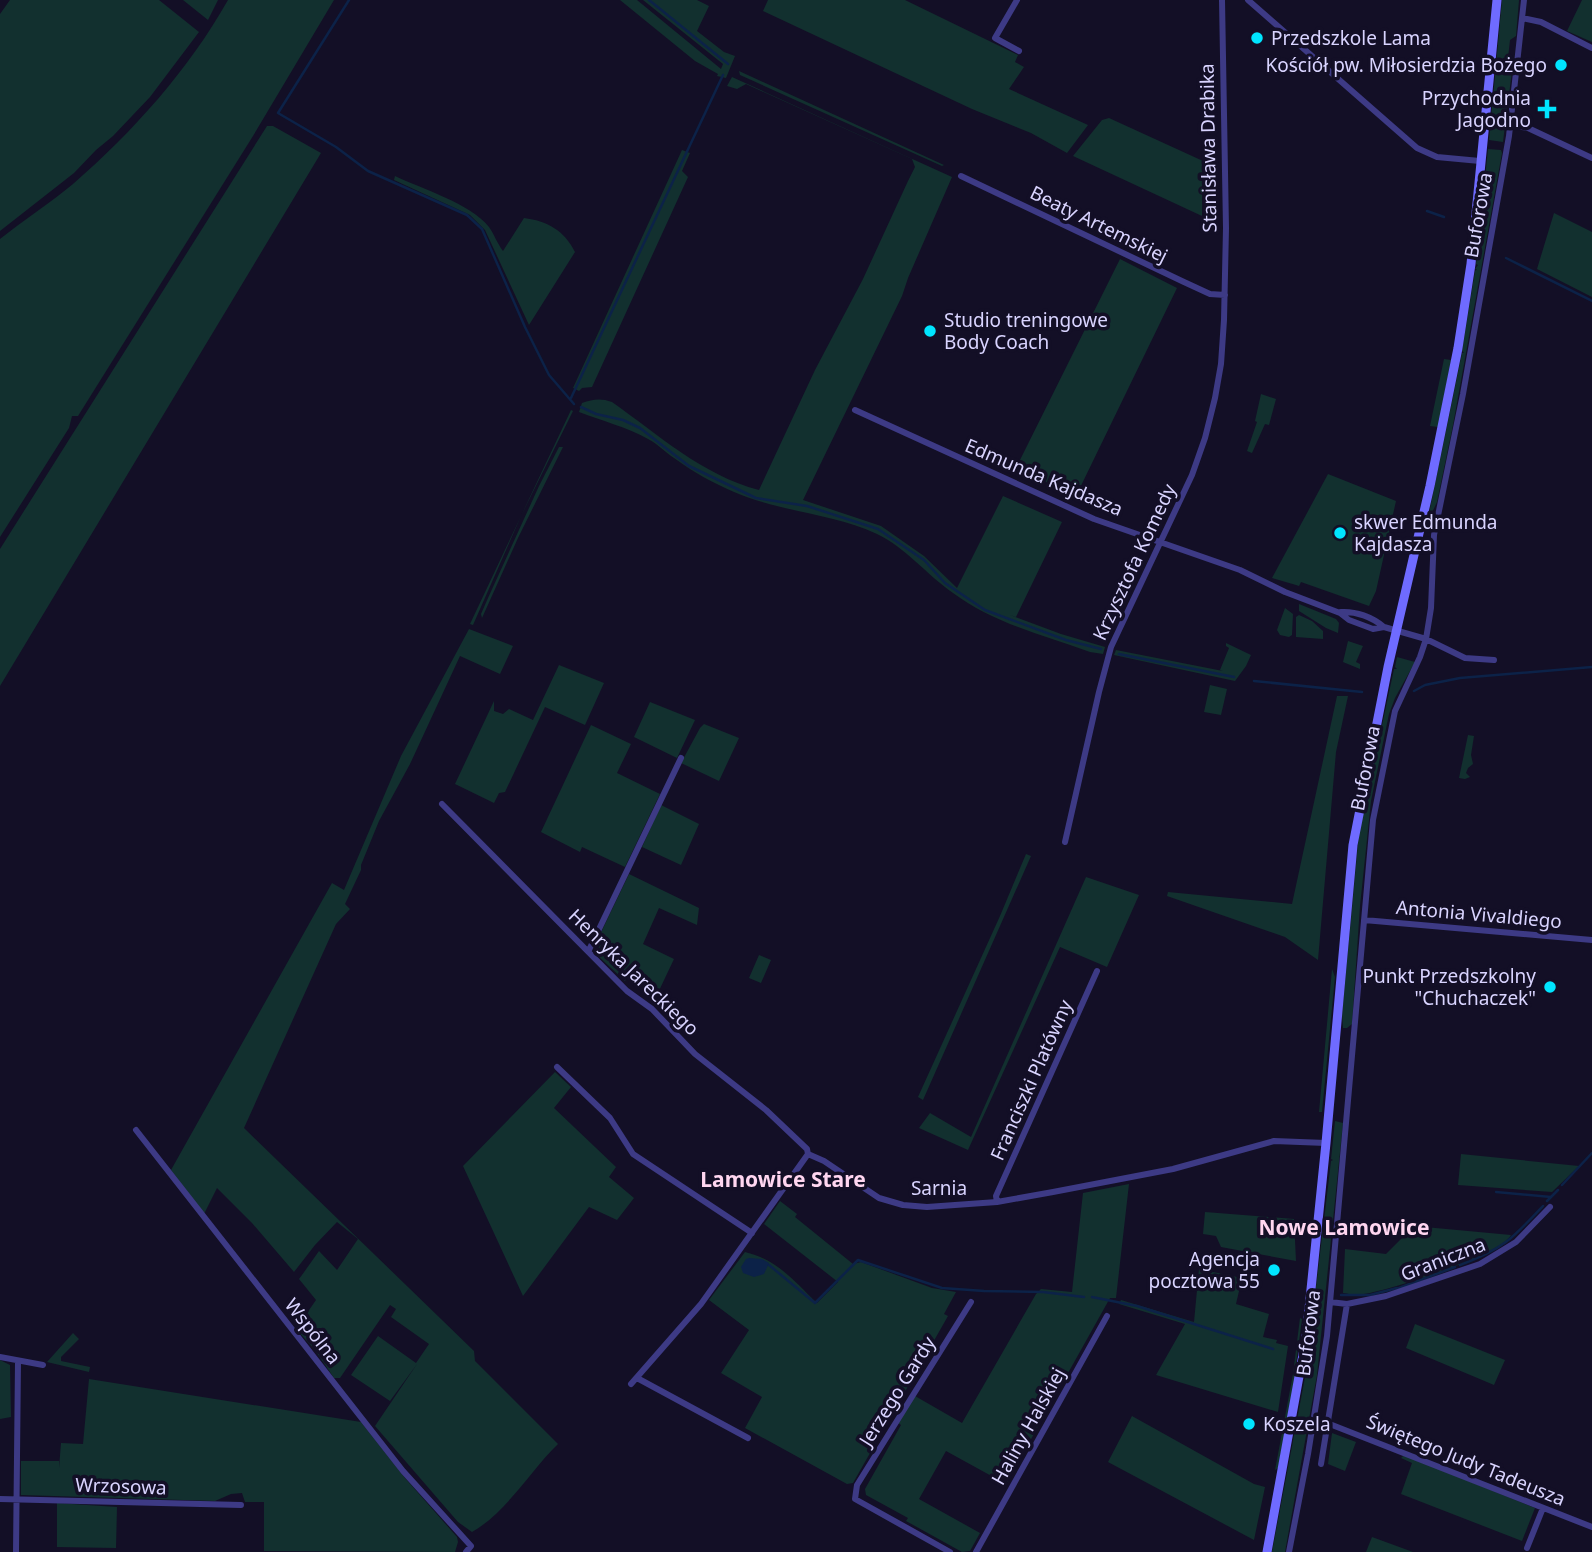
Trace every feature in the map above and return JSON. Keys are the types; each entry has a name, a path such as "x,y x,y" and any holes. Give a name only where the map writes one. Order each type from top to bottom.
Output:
{"main road":[{"name":"Buforowa","path":"1267,1552 1303,1358 1353,845 1396,631 1430,486 1458,348 1471,264 1497,0"}],"street":[{"path":"1017,0 995,38 1019,51"},
{"name":"Stanisława Drabika","path":"1222,0 1226,228 1224,295"},
{"path":"1248,0 1417,148 1437,157 1480,161"},
{"name":"Buforowa","path":"1289,1552 1317,1402 1330,1302 1371,830 1391,725 1426,639 1432,599 1434,535 1460,413 1511,125 1524,0"},
{"path":"1522,18 1541,22 1592,48"},
{"path":"1511,125 1528,128 1592,158"},
{"name":"Beaty Artemskiej","path":"961,176 1210,294 1224,295"},
{"name":"Krzysztofa Komedy","path":"1065,842 1111,647 1183,495 1205,438 1221,365 1224,295"},
{"name":"Edmunda Kajdasza","path":"855,410 1094,519 1232,567 1299,598 1340,612 1371,618 1384,627 1426,639 1465,658 1494,660"},
{"path":"589,950 681,758"},
{"name":"Henryka Jareckiego","path":"442,804 627,990 652,1009 695,1054 766,1110 807,1149 808,1154"},
{"name":"Antonia Vivaldiego","path":"1364,920 1592,940"},
{"name":"Franciszki Platówny","path":"997,1202 996,1196 1097,971"},
{"path":"557,1067 610,1118 633,1154 752,1233"},
{"name":"Wspólna","path":"136,1130 467,1550"},
{"name":"Sarnia","path":"808,1154 824,1161 872,1194 887,1201 927,1207 997,1202 1173,1169 1267,1142 1283,1140 1326,1143"},
{"path":"631,1384 701,1304 808,1154"},
{"name":"Graniczna","path":"1330,1302 1347,1304 1411,1289 1480,1264 1516,1242 1550,1208"},
{"name":"Jerzego Gardy","path":"950,1552 855,1499 857,1485 971,1302"},
{"path":"1321,1464 1347,1304"},
{"name":"Haliny Halskiej","path":"976,1552 1108,1316"},
{"path":"0,1357 43,1365"},
{"path":"16,1552 18,1362"},
{"path":"637,1378 748,1438"},
{"name":"Świętego Judy Tadeusza","path":"1327,1423 1592,1527"},
{"name":"Wrzosowa","path":"0,1499 241,1505"},
{"path":"1527,1548 1543,1508"}],"green space":[{"path":"10,0 159,0 199,32 150,97 113,136 74,173 0,231 0,14"},
{"path":"183,0 218,0 208,20"},
{"path":"228,0 334,0 253,136 78,416 72,416 69,428 0,537 0,239 73,184 138,121 196,51"},
{"path":"620,0 637,0 721,69 723,64 643,0 697,0 709,6 697,31 724,52 735,56 726,78 717,76 718,74 695,61"},
{"path":"768,0 905,0 1018,55 1015,62 1024,67 1009,89 1088,125 1067,153 1031,133 972,109 763,11"},
{"path":"1502,0 1519,0 1516,36 1510,40 1507,67 1512,71 1503,142 1489,140"},
{"path":"1582,0 1592,0 1592,42 1567,31"},
{"path":"739,71 944,165 740,75"},
{"path":"732,77 952,177 902,296 803,500 881,526 924,556 957,588 1003,496 1062,522 1016,617 1010,615 1105,647 1103,654 1037,634 968,603 877,534 842,521 769,504 734,492 696,473 640,435 579,412 582,403 593,400 612,402 700,464 719,475 759,490 915,167 912,159 746,84 737,89 727,86"},
{"path":"1109,118 1203,161 1202,216 1073,156 1102,120"},
{"path":"267,126 273,126 321,153 0,686 0,549"},
{"path":"1488,149 1501,150 1502,153 1453,425 1437,502 1427,523 1464,353 1462,351 1475,269 1478,265"},
{"path":"682,150 690,153 682,171 688,177 592,387 579,391 573,388"},
{"path":"395,176 445,197 481,218 503,251 524,218 547,224 566,238 575,252 529,325 485,230 470,215 394,180"},
{"path":"1554,213 1592,232 1592,297 1537,269"},
{"path":"1120,259 1177,288 1076,496 1016,468"},
{"path":"1444,359 1451,360 1438,427 1430,426"},
{"path":"1261,394 1276,399 1269,425 1265,424 1252,453 1247,451 1257,422 1255,421"},
{"path":"571,410 573,411 521,516 473,625 470,624"},
{"path":"559,447 563,447 482,618 481,614 488,598"},
{"name":"skwer Edmunda Kajdasza","path":"1328,474 1396,501 1376,591 1369,606 1301,582 1299,586 1272,578"},
{"path":"1299,604 1336,619 1339,623 1338,633 1299,611"},
{"path":"1285,608 1293,614 1292,635 1289,637 1280,635 1277,630"},
{"path":"1299,615 1312,621 1323,631 1323,639 1296,637 1296,617"},
{"path":"469,629 513,646 500,674 460,656 410,764 379,821 345,904 350,909 336,924 244,1128 474,1351 475,1361 558,1444 496,1514 472,1532 458,1522 375,1426 417,1364 390,1401 351,1375 378,1336 416,1363 429,1344 391,1317 396,1309 390,1305 340,1378 334,1378 315,1350 296,1329 316,1300 299,1279 319,1251 337,1270 358,1239 337,1222 294,1272 252,1223 217,1188 204,1214 171,1170 332,883 344,890 401,756"},
{"path":"1348,641 1363,646 1356,662 1360,664 1360,669 1343,662"},
{"path":"1226,643 1251,655 1235,681 1114,655 1116,650 1223,671 1220,670 1229,648"},
{"path":"1397,657 1415,662 1389,714 1371,801 1352,1024 1343,1028 1359,833 1394,669 1397,669"},
{"path":"559,665 604,683 585,725 545,707 505,792 499,793 494,803 455,784 494,701 494,711 503,714 509,709 533,720"},
{"path":"1210,685 1227,689 1221,715 1204,712"},
{"path":"1337,696 1348,696 1336,752 1318,960 1285,937 1167,896 1168,892 1292,904"},
{"path":"650,702 695,720 677,758 634,737"},
{"path":"704,724 739,738 719,781 681,763"},
{"path":"591,725 631,744 617,773 660,794 625,867 582,847 580,852 541,832"},
{"path":"1468,735 1474,736 1471,755 1473,764 1466,773 1470,777 1465,779 1459,778"},
{"path":"661,805 699,824 681,865 642,847"},
{"path":"1026,854 1031,856 923,1100 918,1097"},
{"path":"629,874 699,908 697,925 659,908 643,944 674,959 656,997 650,998 628,976 625,981 597,955 594,947"},
{"path":"1086,877 1139,895 1107,967 1060,947 968,1150 919,1128 930,1113 971,1137"},
{"path":"759,955 771,960 761,983 749,978"},
{"path":"1332,969 1335,977 1322,1112 1319,1112"},
{"path":"555,1072 571,1087 554,1108 616,1167 609,1177 634,1198 617,1220 589,1207 523,1296 463,1166"},
{"path":"1335,1121 1343,1123 1317,1375 1285,1552 1272,1552 1306,1372 1333,1160"},
{"path":"1461,1154 1579,1166 1552,1192 1458,1185"},
{"path":"1129,1184 1116,1298 1110,1298 1006,1484 946,1451 919,1499 980,1533 970,1551 962,1552 866,1495 865,1489 901,1425 898,1423 915,1396 962,1423 1036,1294 1041,1289 1072,1292 1083,1193"},
{"path":"780,1201 797,1214 795,1217 853,1264 861,1262 932,1288 956,1292 944,1314 948,1316 853,1483 847,1484 745,1428 762,1397 721,1373 749,1330 709,1300 745,1252 776,1266 817,1303 838,1282 764,1224"},
{"path":"1205,1212 1294,1219 1296,1261 1221,1247 1216,1236 1203,1234"},
{"path":"1414,1226 1511,1235 1488,1252 1420,1279 1361,1295 1343,1293 1345,1249 1386,1254"},
{"path":"1199,1269 1242,1278 1236,1304 1269,1314 1263,1337 1288,1346 1278,1412 1156,1375 1185,1324 1119,1304 1121,1300 1194,1322"},
{"path":"1300,1318 1292,1394 1278,1468 1275,1470 1293,1374"},
{"path":"1415,1324 1505,1360 1494,1385 1406,1348"},
{"path":"73,1333 79,1339 61,1357 61,1361 90,1367 89,1372 47,1362"},
{"path":"0,1360 10,1365 11,1417 0,1419"},
{"path":"89,1379 361,1422 405,1478 457,1537 455,1552 264,1551 264,1502 245,1502 242,1493 231,1494 215,1501 21,1495 21,1461 59,1461 59,1468 61,1443 83,1444"},
{"path":"1132,1416 1254,1484 1265,1487 1254,1540 1108,1462"},
{"path":"1332,1433 1356,1442 1345,1471 1328,1464"},
{"path":"1404,1455 1535,1508 1522,1541 1401,1494 1412,1463 1401,1458"},
{"path":"57,1503 117,1507 116,1548 57,1547"},
{"path":"1372,1537 1413,1552 1366,1552"}],"water":[{"path":"749,1258 762,1259 769,1263 764,1274 754,1277 743,1273 741,1267"}],"waterway":[{"path":"349,0 278,113 336,147 368,171 467,215 482,229 549,375 574,404"},
{"path":"649,0 728,64"},
{"path":"571,398 723,75"},
{"path":"1427,211 1444,217"},
{"path":"1506,258 1592,301"},
{"path":"581,407 640,428 689,466 756,498 807,506 878,529 924,560 945,583 985,610 1066,640 1101,649"},
{"path":"1119,654 1234,677"},
{"path":"1414,691 1425,685 1460,678 1592,667"},
{"path":"1254,681 1362,692"},
{"path":"1562,1185 1592,1153"},
{"path":"1547,1201 1558,1190"},
{"path":"1496,1192 1551,1197"},
{"path":"1460,1265 1487,1254 1506,1242 1543,1206"},
{"path":"769,1265 815,1303 858,1260 942,1288 1043,1292 1084,1297"},
{"path":"1399,1288 1455,1267"},
{"path":"1341,1295 1370,1295 1397,1288"},
{"path":"1092,1297 1137,1306 1273,1349"}],"place":[{"name":"Przedszkole Lama","path":"1257,38"},
{"name":"Kościół pw. Miłosierdzia Bożego","path":"1561,65"},
{"name":"Przychodnia Jagodno","path":"1547,109"},
{"name":"Studio treningowe Body Coach","path":"930,331"},
{"name":"skwer Edmunda Kajdasza","path":"1340,533"},
{"name":"Punkt Przedszkolny \"Chuchaczek\"","path":"1550,987"},
{"name":"Agencja pocztowa 55","path":"1274,1270"},
{"name":"Koszela","path":"1249,1424"}],"district":[{"name":"Lamowice Stare","path":"783,1179"},
{"name":"Nowe Lamowice","path":"1344,1227"}]}
